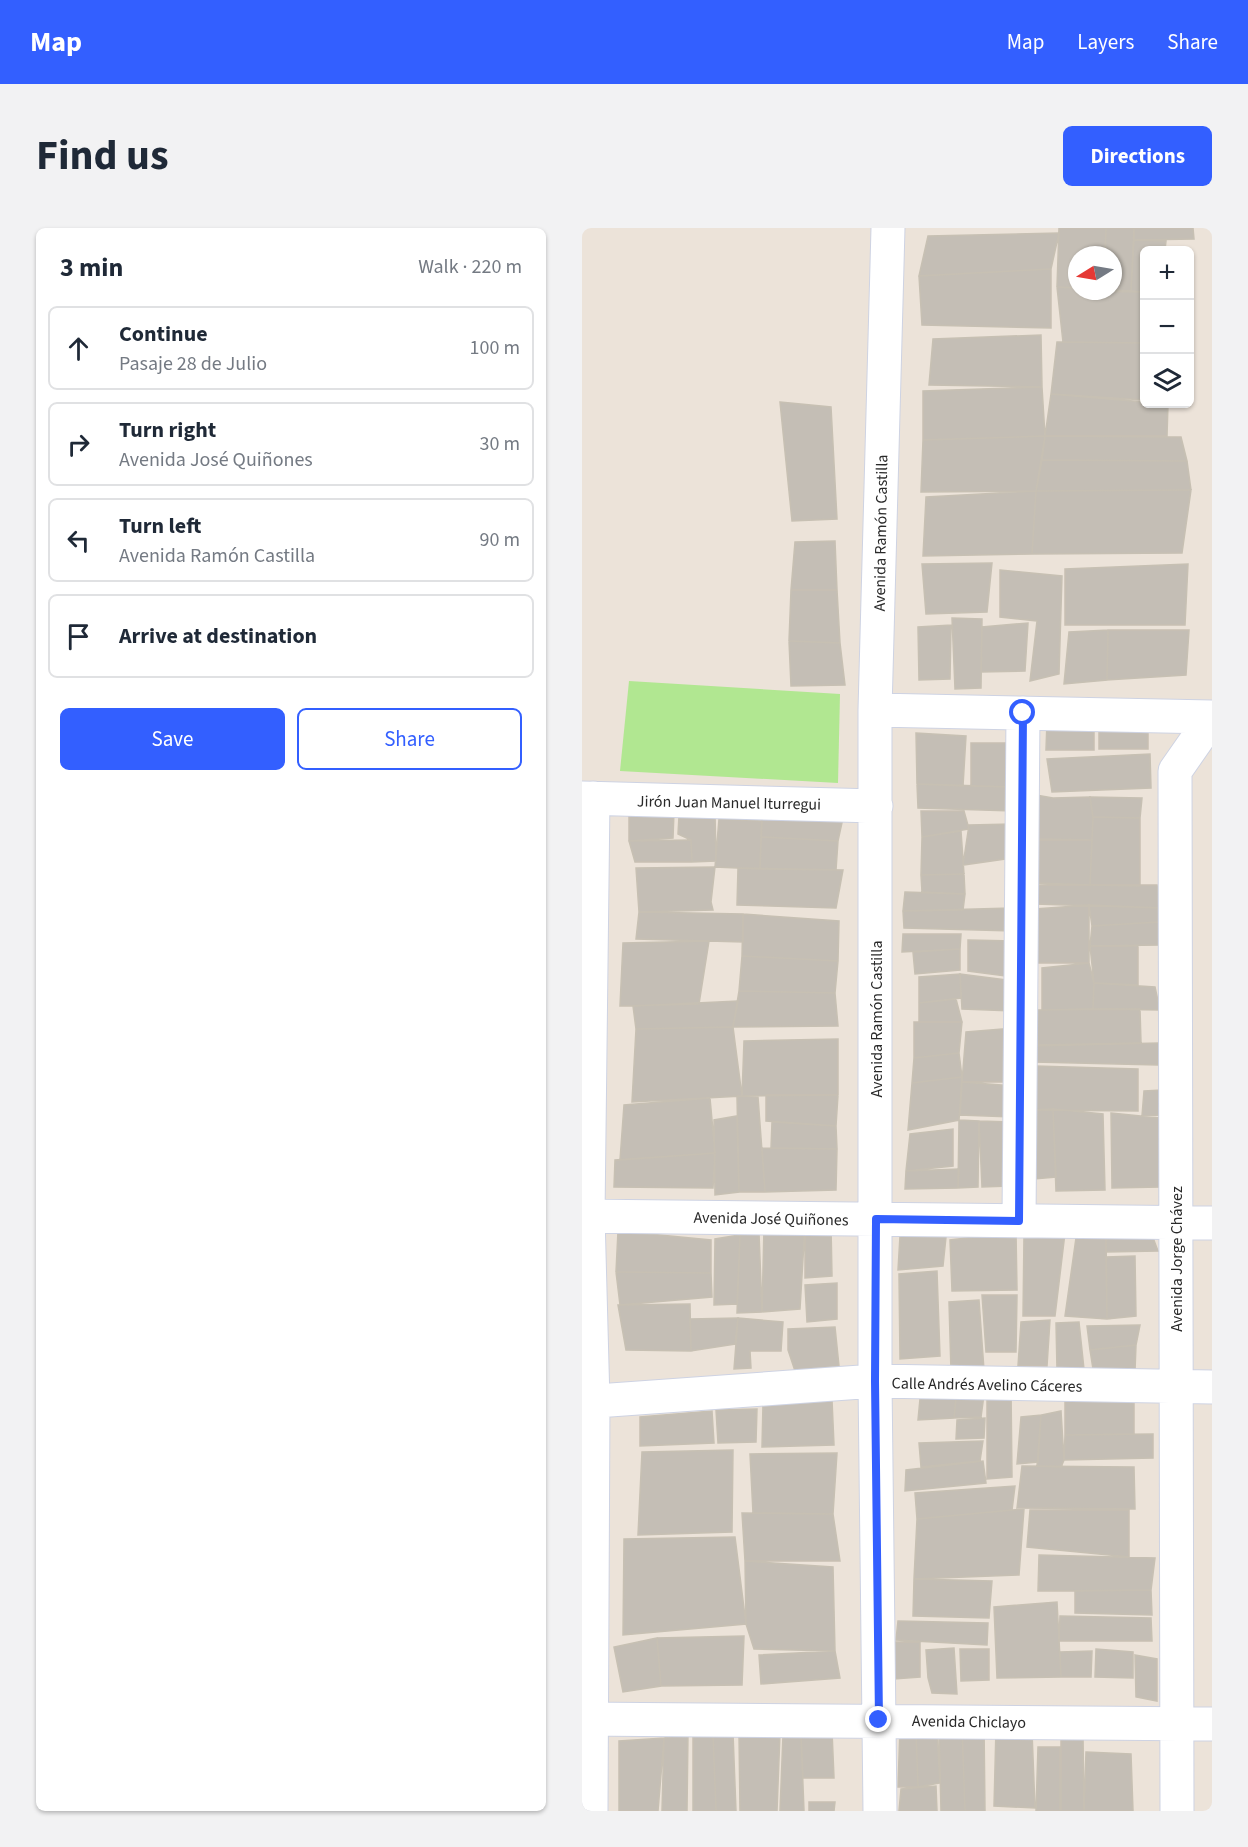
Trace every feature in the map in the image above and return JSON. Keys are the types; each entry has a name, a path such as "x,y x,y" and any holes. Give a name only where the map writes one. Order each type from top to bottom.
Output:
{"street":[{"name":"Avenida Ramón Castilla","path":"880,1811 875,1381 875,710 888,228"},
{"path":"875,710 1212,718"},
{"path":"1019,1221 1023,713"},
{"name":"Avenida Jorge Chávez","path":"1177,1811 1175,771 1212,718"},
{"path":"587,798 586,1720 591,1811"},
{"name":"Jirón Juan Manuel Iturregui","path":"587,798 876,806"},
{"name":"Avenida José Quiñones","path":"585,1216 1212,1223"},
{"name":"Calle Andrés Avelino Cáceres","path":"587,1402 875,1381 1212,1387"},
{"name":"Avenida Chiclayo","path":"586,1720 879,1720 1212,1724"}],"green space":[{"path":"629,681 840,694 838,783 620,771"}],"building":[{"path":"1059,228 1106,228 1105,246 1068,246 1068,288 1057,287"},
{"path":"1106,228 1134,228 1131,291 1122,290 1122,246 1105,246"},
{"path":"1134,228 1193,228 1194,239 1134,240"},
{"path":"1059,233 1051,269 919,276 928,236"},
{"path":"1134,240 1166,241 1165,246 1140,246 1140,292 1131,291"},
{"path":"1051,269 1051,328 922,325 919,276"},
{"path":"1057,287 1068,288 1068,300 1122,300 1122,292 1140,292 1140,343 1063,342"},
{"path":"1041,335 1042,387 929,385 933,339"},
{"path":"1057,342 1140,343 1140,400 1051,394"},
{"path":"1042,387 1045,436 923,440 923,391"},
{"path":"1051,394 1140,402 1140,408 1168,408 1167,436 1045,436"},
{"path":"780,402 831,407 837,519 792,521"},
{"path":"1045,436 1181,437 1187,461 1042,460"},
{"path":"1045,436 1036,491 921,492 923,440"},
{"path":"1042,460 1187,461 1191,490 1036,491"},
{"path":"1191,490 1182,553 1032,554 1036,491"},
{"path":"1036,491 1032,554 923,556 926,497"},
{"path":"835,541 837,590 791,590 795,542"},
{"path":"992,563 987,612 926,614 922,564"},
{"path":"1188,564 1185,625 1065,625 1065,569"},
{"path":"1000,570 1062,576 1059,674 1030,681 1037,621 1000,617"},
{"path":"791,590 837,590 840,643 789,641"},
{"path":"952,618 982,619 981,688 955,689"},
{"path":"1028,623 1025,671 981,672 982,627"},
{"path":"951,625 950,679 919,680 918,627"},
{"path":"1108,630 1107,680 1064,684 1069,632"},
{"path":"1108,630 1189,630 1186,675 1107,680"},
{"path":"789,641 840,643 845,685 791,686"},
{"path":"1094,719 1094,750 1046,750 1047,721"},
{"path":"1148,720 1148,749 1099,749 1099,721"},
{"path":"916,733 966,736 963,786 917,784"},
{"path":"971,743 1015,743 1013,787 971,786"},
{"path":"1150,754 1151,788 1052,792 1047,759"},
{"path":"917,784 1013,787 1013,811 918,808"},
{"path":"1036,795 1053,798 1090,797 1093,817 1092,840 1038,839"},
{"path":"1090,797 1142,798 1140,818 1093,817"},
{"path":"921,811 964,811 969,829 922,837"},
{"path":"674,812 673,838 629,841 629,814"},
{"path":"715,813 716,861 692,862 691,840 678,834 679,816"},
{"path":"762,813 843,818 838,841 761,837"},
{"path":"1093,817 1140,818 1140,886 1090,885"},
{"path":"719,819 762,821 760,869 715,867"},
{"path":"1012,824 1012,858 963,865 969,825"},
{"path":"961,831 964,874 921,875 922,837"},
{"path":"761,837 838,841 836,870 760,869"},
{"path":"691,840 692,862 635,862 629,841"},
{"path":"1034,840 1092,840 1090,885 1034,883"},
{"path":"715,867 711,902 713,910 639,912 636,868"},
{"path":"738,868 843,870 836,908 737,905"},
{"path":"964,874 965,894 922,892 921,875"},
{"path":"1037,885 1157,885 1161,908 1035,904"},
{"path":"905,892 965,894 963,910 903,911"},
{"path":"1089,905 1161,908 1159,922 1092,926"},
{"path":"1089,905 1089,963 1034,963 1035,909"},
{"path":"1011,908 1013,931 904,928 903,911"},
{"path":"639,912 743,914 743,942 636,939"},
{"path":"743,914 839,921 838,961 742,956"},
{"path":"1159,922 1160,945 1090,946 1092,926"},
{"path":"903,934 961,934 960,949 902,952"},
{"path":"968,940 1014,941 1013,977 968,971"},
{"path":"709,941 699,1004 620,1006 623,943"},
{"path":"1090,946 1138,946 1138,985 1094,983"},
{"path":"960,949 960,970 915,974 913,952"},
{"path":"742,956 838,961 835,993 739,991"},
{"path":"1089,963 1094,983 1093,1009 1042,1010 1042,968"},
{"path":"960,974 1014,981 1013,1011 962,1009"},
{"path":"960,974 961,998 919,1003 919,977"},
{"path":"1094,983 1155,987 1160,1010 1093,1009"},
{"path":"739,991 835,993 838,1026 733,1027"},
{"path":"956,999 962,1022 919,1022 919,1003"},
{"path":"738,1001 733,1027 636,1029 633,1006"},
{"path":"1140,1009 1141,1043 1038,1045 1036,1010"},
{"path":"914,1022 962,1022 959,1053 914,1058"},
{"path":"733,1027 742,1096 632,1102 636,1029"},
{"path":"1014,1028 1012,1082 962,1082 966,1032"},
{"path":"838,1039 838,1095 742,1096 744,1041"},
{"path":"1159,1043 1158,1065 1034,1062 1031,1046"},
{"path":"959,1053 962,1077 912,1083 914,1058"},
{"path":"1035,1066 1138,1069 1138,1111 1030,1110"},
{"path":"962,1077 959,1120 908,1130 912,1083"},
{"path":"962,1082 1014,1086 1012,1117 960,1115"},
{"path":"1162,1090 1161,1115 1142,1116 1144,1091"},
{"path":"766,1095 838,1095 836,1126 766,1121"},
{"path":"737,1097 758,1097 765,1192 739,1192"},
{"path":"710,1098 715,1153 620,1160 624,1105"},
{"path":"1053,1109 1103,1114 1105,1190 1056,1191"},
{"path":"1053,1109 1056,1177 1034,1179 1030,1110"},
{"path":"1111,1113 1160,1118 1160,1187 1112,1188"},
{"path":"737,1116 739,1192 715,1195 714,1120"},
{"path":"959,1120 979,1121 978,1187 958,1188"},
{"path":"979,1121 1011,1122 1009,1186 982,1187"},
{"path":"772,1122 836,1126 837,1149 771,1148"},
{"path":"953,1129 953,1166 906,1171 910,1134"},
{"path":"762,1148 837,1149 836,1190 765,1192"},
{"path":"715,1153 713,1188 614,1187 615,1160"},
{"path":"959,1169 958,1188 905,1189 906,1171"},
{"path":"805,1225 831,1226 832,1276 805,1278"},
{"path":"805,1225 800,1309 762,1312 764,1228"},
{"path":"1106,1227 1149,1227 1158,1251 1106,1252"},
{"path":"618,1231 711,1240 711,1273 616,1272"},
{"path":"1016,1232 1017,1290 952,1291 950,1240"},
{"path":"759,1233 762,1312 737,1313 740,1235"},
{"path":"1065,1233 1055,1316 1023,1316 1024,1235"},
{"path":"1106,1234 1107,1319 1065,1316 1076,1238"},
{"path":"740,1235 737,1304 714,1305 715,1239"},
{"path":"900,1236 946,1237 943,1266 898,1270"},
{"path":"1135,1256 1136,1316 1107,1319 1106,1257"},
{"path":"937,1271 940,1356 900,1359 899,1274"},
{"path":"616,1272 711,1273 712,1297 620,1305"},
{"path":"837,1283 837,1319 807,1322 805,1285"},
{"path":"982,1295 1017,1295 1016,1352 986,1352"},
{"path":"979,1300 984,1370 951,1371 949,1302"},
{"path":"690,1304 691,1351 626,1350 618,1305"},
{"path":"738,1318 735,1344 691,1351 690,1319"},
{"path":"738,1318 783,1322 781,1351 750,1351 751,1368 734,1369"},
{"path":"1050,1320 1047,1366 1018,1366 1021,1322"},
{"path":"1079,1322 1084,1369 1057,1370 1056,1323"},
{"path":"1140,1325 1136,1345 1090,1350 1087,1326"},
{"path":"835,1327 839,1366 795,1371 788,1350 788,1329"},
{"path":"1136,1345 1135,1371 1093,1369 1090,1350"},
{"path":"1011,1388 1012,1477 987,1479 987,1389"},
{"path":"984,1395 981,1417 954,1418 956,1398"},
{"path":"1065,1397 1134,1400 1134,1434 1065,1435"},
{"path":"956,1398 954,1418 918,1420 920,1399"},
{"path":"832,1400 834,1445 762,1447 763,1404"},
{"path":"757,1409 756,1442 718,1443 716,1410"},
{"path":"712,1411 714,1443 640,1446 640,1417"},
{"path":"1061,1411 1064,1460 1061,1467 1037,1466 1041,1415"},
{"path":"1041,1415 1038,1462 1017,1464 1021,1417"},
{"path":"985,1418 984,1438 956,1439 957,1420"},
{"path":"1153,1434 1153,1458 1064,1460 1065,1435"},
{"path":"983,1441 980,1461 921,1467 919,1443"},
{"path":"733,1450 732,1532 638,1535 642,1452"},
{"path":"837,1453 833,1514 753,1513 750,1454"},
{"path":"983,1461 986,1483 905,1491 906,1470"},
{"path":"1022,1466 1134,1467 1135,1509 1017,1508"},
{"path":"1015,1486 1012,1510 917,1519 915,1493"},
{"path":"1024,1509 1019,1575 914,1579 917,1519"},
{"path":"1030,1510 1129,1510 1129,1557 1027,1547"},
{"path":"742,1513 833,1514 840,1561 745,1561"},
{"path":"735,1537 746,1624 623,1635 624,1539"},
{"path":"1039,1555 1155,1558 1151,1590 1038,1591"},
{"path":"745,1561 833,1567 835,1651 754,1649 746,1624"},
{"path":"914,1579 992,1581 989,1618 913,1616"},
{"path":"1151,1590 1152,1615 1075,1613 1075,1591"},
{"path":"1057,1602 1061,1677 997,1678 994,1607"},
{"path":"1060,1616 1151,1618 1152,1641 1059,1641"},
{"path":"898,1621 988,1623 987,1645 896,1640"},
{"path":"744,1636 742,1685 661,1686 657,1638"},
{"path":"657,1638 661,1686 623,1692 614,1647"},
{"path":"890,1642 920,1642 920,1677 894,1679"},
{"path":"954,1648 957,1694 932,1693 928,1678 926,1650"},
{"path":"960,1649 989,1649 989,1680 961,1681"},
{"path":"1096,1649 1133,1652 1133,1678 1095,1677"},
{"path":"835,1651 840,1678 761,1684 759,1655"},
{"path":"1092,1651 1091,1677 1061,1677 1060,1652"},
{"path":"1135,1655 1157,1659 1157,1701 1136,1697"},
{"path":"984,1725 985,1811 965,1811 962,1726"},
{"path":"962,1726 965,1811 941,1811 939,1729"},
{"path":"900,1729 916,1731 918,1787 898,1787"},
{"path":"996,1729 1032,1732 1035,1808 994,1806"},
{"path":"937,1730 940,1783 918,1787 916,1731"},
{"path":"832,1731 834,1778 803,1778 801,1735"},
{"path":"688,1733 687,1811 662,1811 664,1738"},
{"path":"733,1733 736,1811 716,1811 713,1734"},
{"path":"780,1733 777,1811 740,1811 739,1734"},
{"path":"713,1734 716,1811 693,1811 693,1736"},
{"path":"783,1735 801,1735 804,1811 780,1811"},
{"path":"1061,1736 1083,1736 1084,1811 1061,1811"},
{"path":"664,1738 658,1811 619,1811 619,1741"},
{"path":"1038,1747 1060,1747 1060,1811 1036,1811"},
{"path":"1086,1752 1131,1754 1133,1811 1084,1811"},
{"path":"936,1786 937,1811 899,1811 901,1789"},
{"path":"809,1802 835,1802 834,1811 809,1811"}],"route":[{"path":"879,1720 875,1381 876,1219 1019,1221 1023,713"}]}
